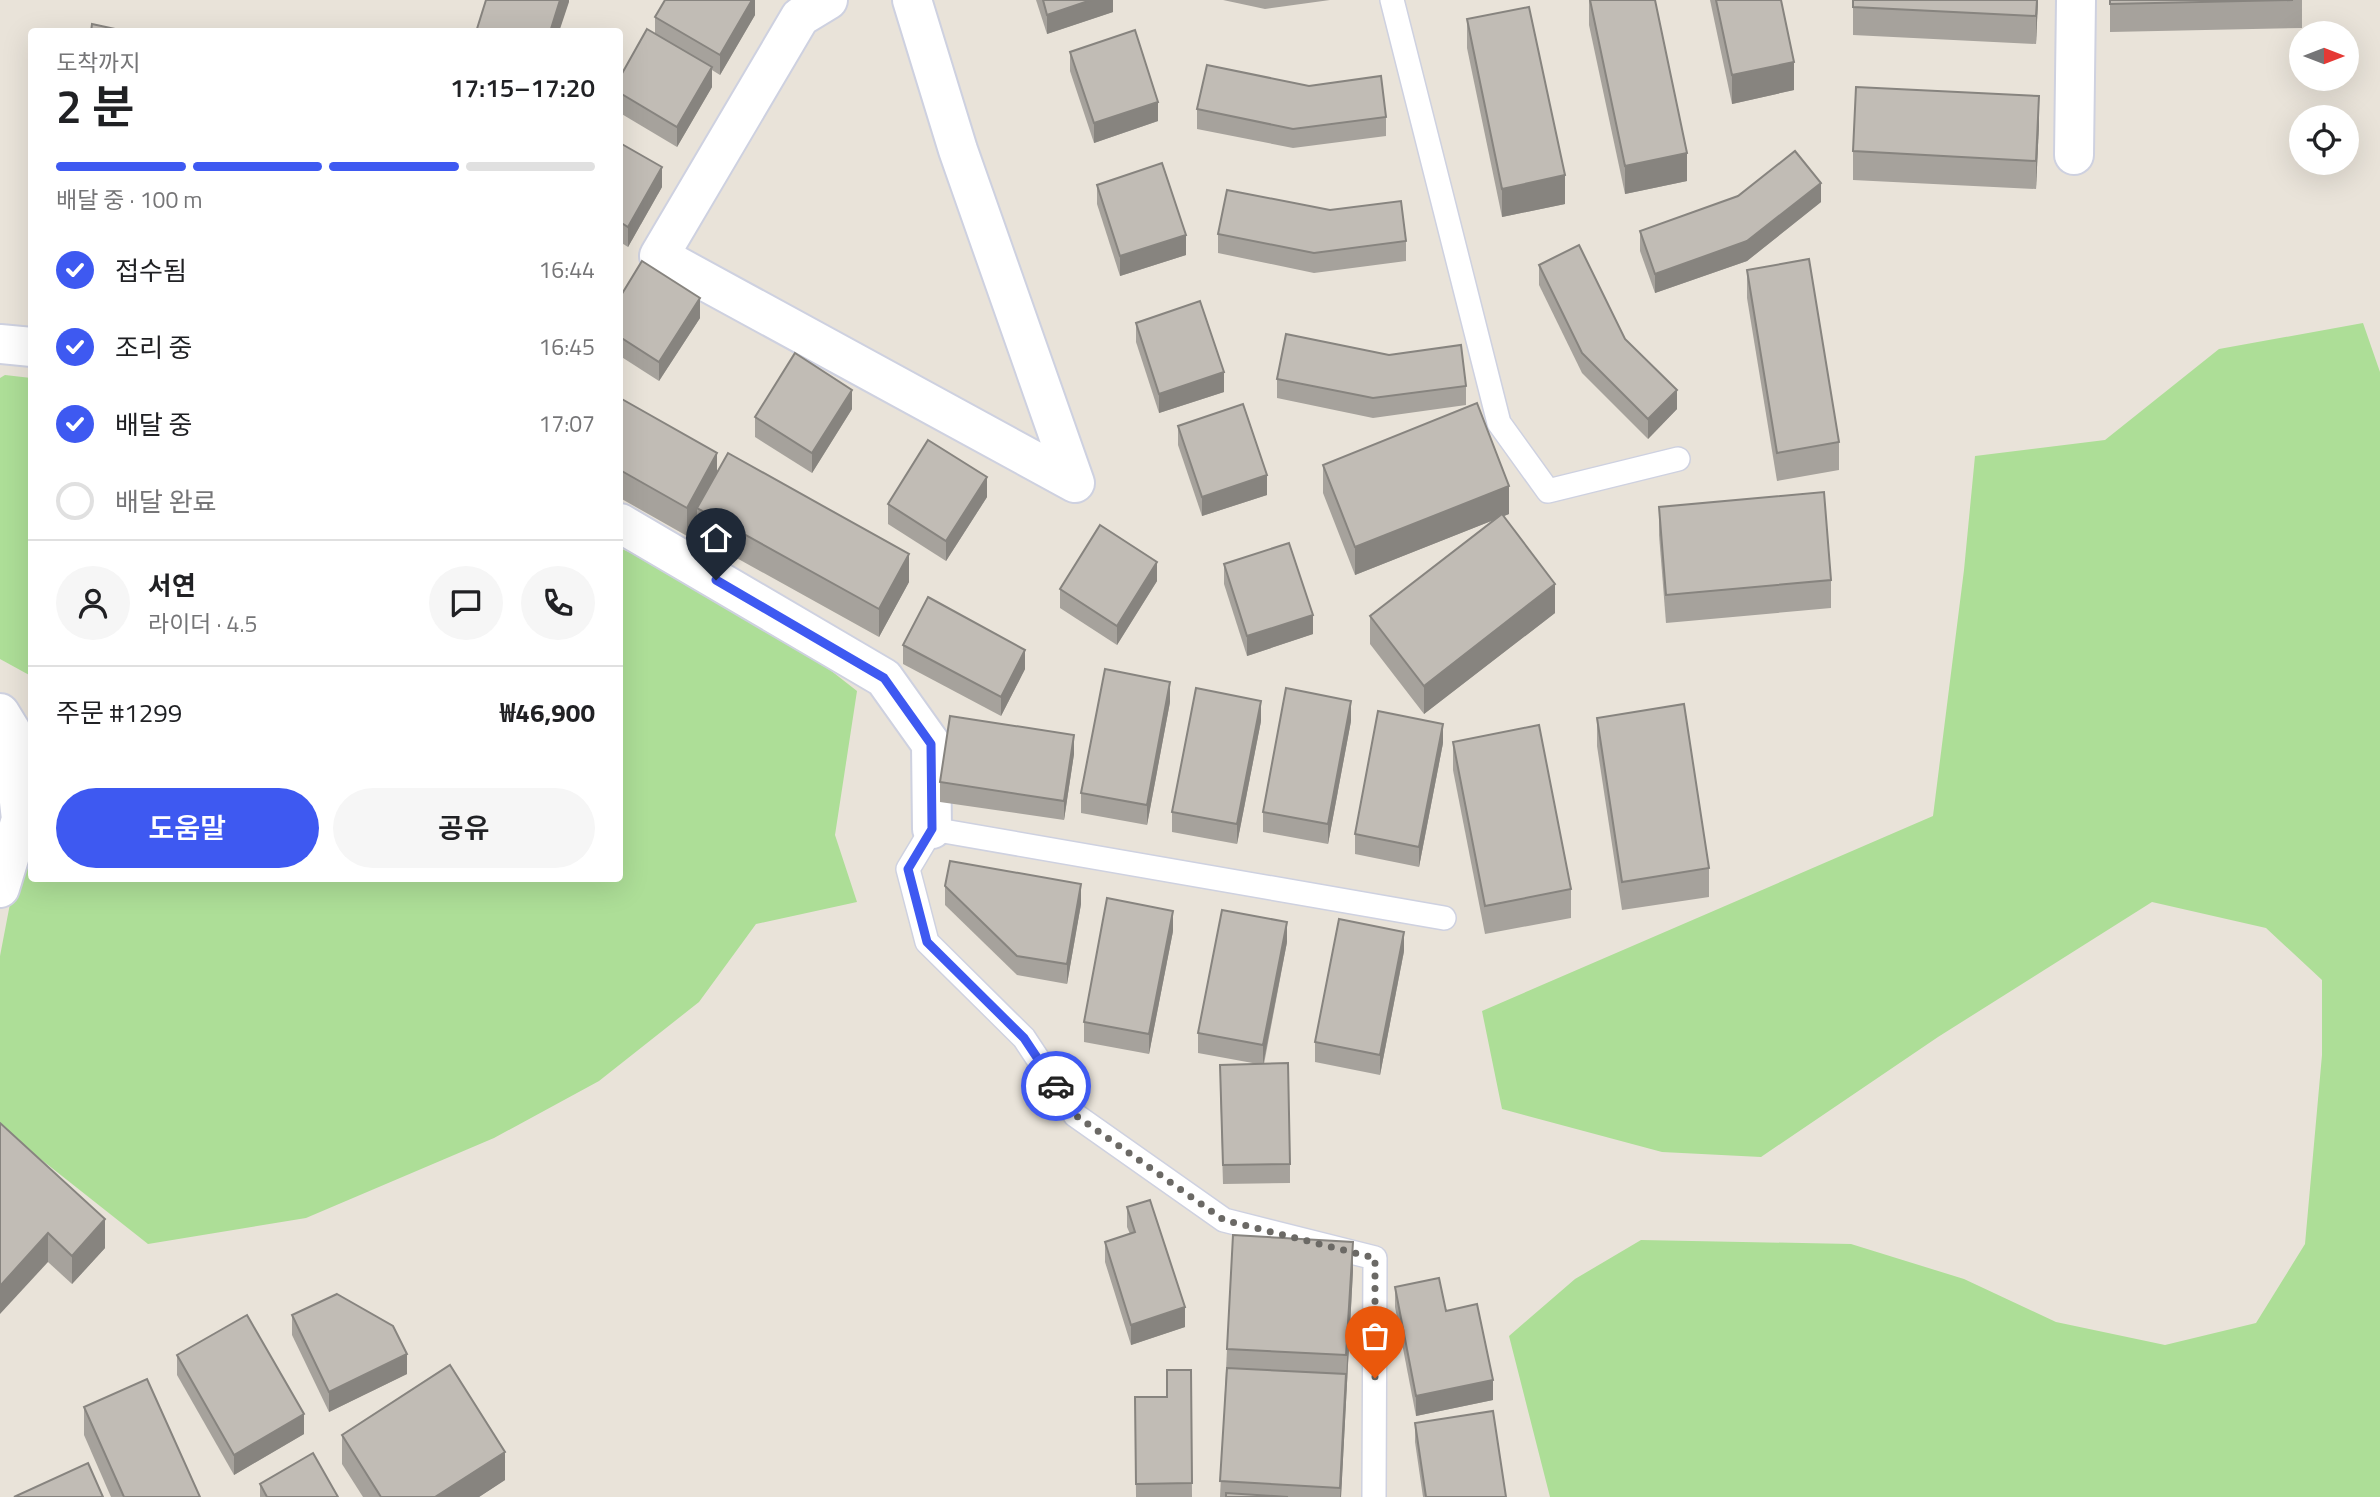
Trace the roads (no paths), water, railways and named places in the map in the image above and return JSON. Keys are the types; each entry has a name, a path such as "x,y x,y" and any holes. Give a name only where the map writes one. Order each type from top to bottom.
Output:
{"street":[{"path":"828,0 800,17 659,256 1075,483 958,150 912,0"},
{"path":"2074,155 2076,0"},
{"path":"0,344 28,348"},
{"path":"623,525 884,678 931,744 932,829"},
{"path":"0,712 11,730 21,819 0,888"}],"lane":[{"path":"1392,0 1499,423 1548,491 1678,459"},
{"path":"1374,1497 1375,1258 1224,1220 1075,1115 1024,1038 927,942 908,869 932,829 1444,918"}]}
